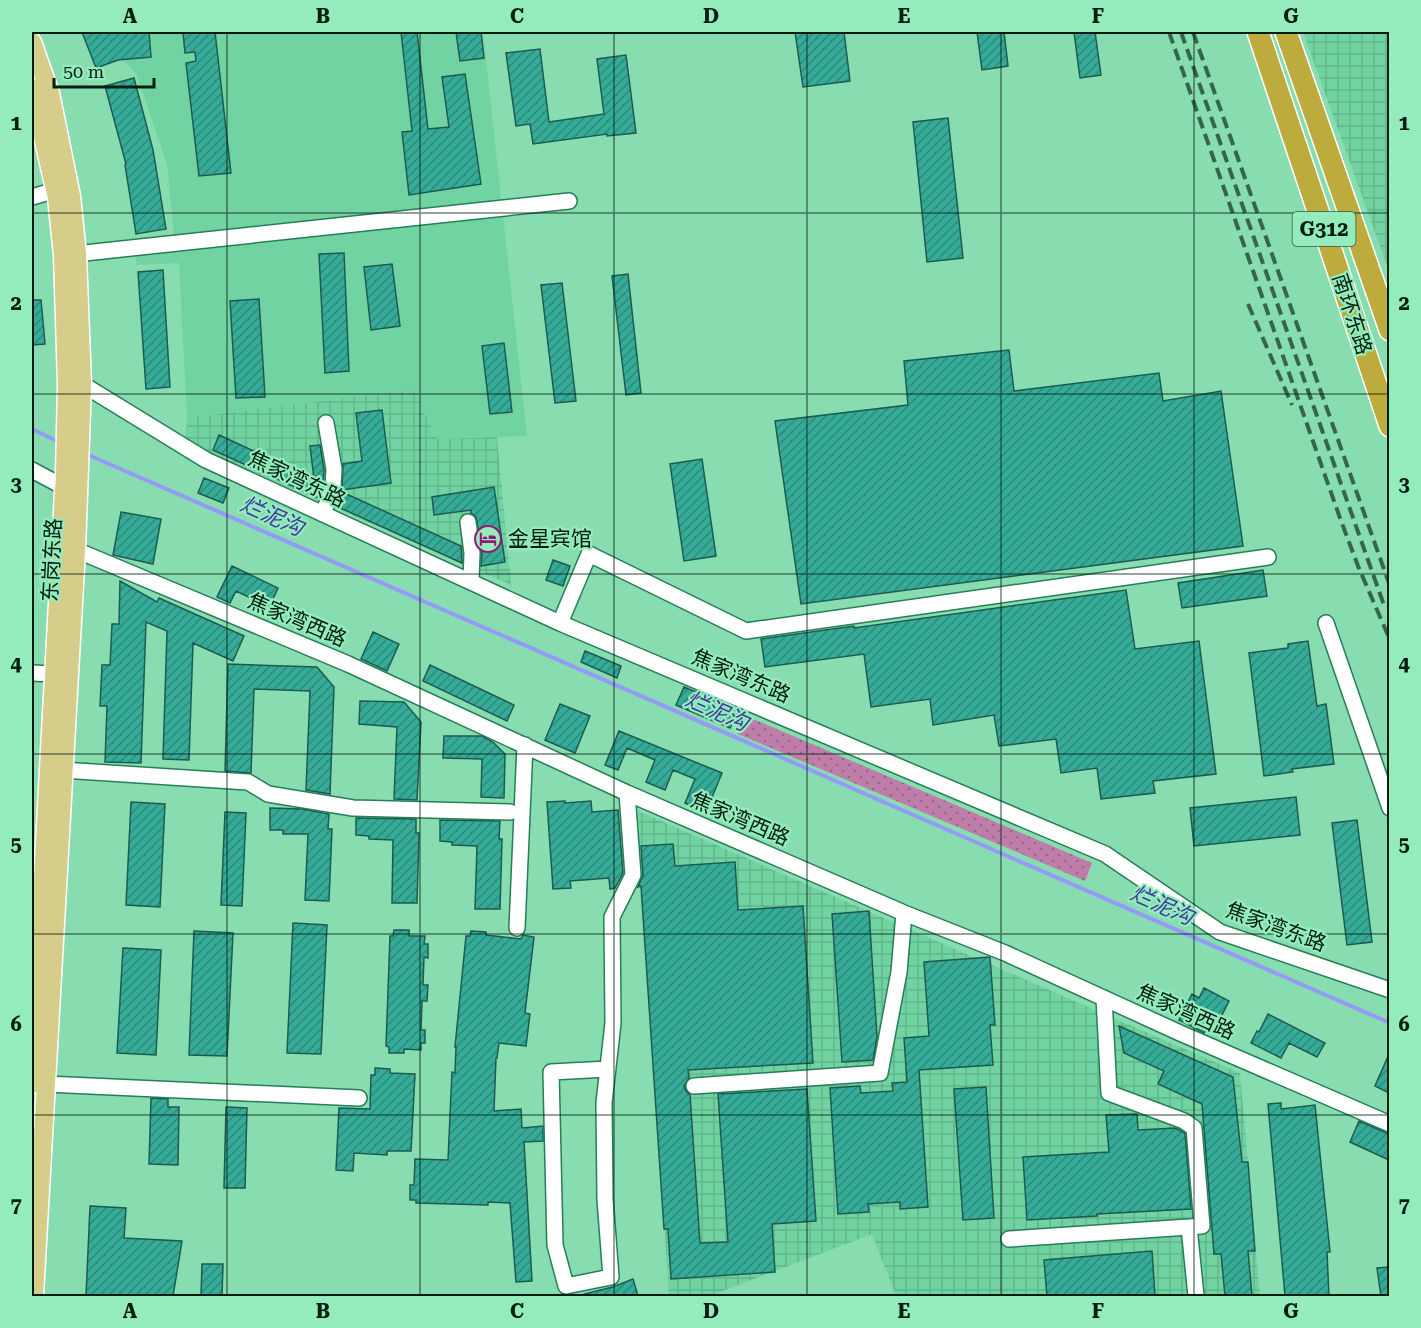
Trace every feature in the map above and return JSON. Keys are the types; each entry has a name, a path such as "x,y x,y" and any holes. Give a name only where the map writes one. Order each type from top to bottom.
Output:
{"highway":[{"name":"南环东路","path":"1258,32 1389,426"},
{"name":"南环东路","path":"1286,32 1389,330"}],"main road":[{"path":"32,42 50,93 70,255 82,384 74,423 72,482"},
{"path":"32,87 62,188"},
{"path":"70,255 67,385 74,423"},
{"name":"东岗东路","path":"39,1084 76,550 72,482"},
{"name":"东岗东路","path":"34,1296 53,674 72,482"}],"street":[{"path":"32,197 62,188"},
{"path":"70,255 569,201"},
{"name":"焦家湾东路","path":"82,384 206,460 323,514 560,622 1105,854 1220,932 1389,990"},
{"path":"323,514 333,487 333,469 326,423"},
{"path":"32,470 72,482"},
{"path":"468,522 472,554 471,581"},
{"name":"焦家湾西路","path":"76,550 348,664 627,793 904,913 1005,953 1389,1124"},
{"path":"560,622 589,554 746,631 1268,557"},
{"path":"1326,623 1389,808"},
{"path":"32,673 53,674"},
{"path":"517,928 525,745"},
{"path":"62,770 248,782 268,794 353,808 510,812"},
{"path":"608,1069 551,1072 555,1245 566,1286 611,1276 605,1199 604,1103 608,1069 613,1023 612,917 633,875 627,793"},
{"path":"694,1086 880,1073 899,972 904,913"},
{"path":"1009,1239 1202,1226 1194,1128 1184,1121 1109,1093 1104,998"},
{"path":"39,1084 359,1098"},
{"path":"1189,1227 1196,1296"}],"shaded area":[{"path":"115,32 483,32 527,436 438,439 412,390 187,418 179,263 136,265 135,239 174,236 167,164 136,73 123,60"},
{"path":"1303,32 1389,32 1389,271"},
{"path":"412,390 438,439 497,437 511,585 186,442 187,418"},
{"path":"746,716 1092,863 1085,881 738,734"},
{"path":"638,811 1240,1073 1260,1296 896,1296 872,1234 710,1296 669,1296"}],"building":[{"path":"82,32 149,32 151,57 118,60 96,68"},
{"path":"183,32 215,32 231,173 199,176 186,63 196,61 195,52 185,53"},
{"path":"401,32 417,32 428,129 449,127 442,77 465,74 481,184 409,195 402,132 412,131"},
{"path":"456,32 481,32 484,58 460,61"},
{"path":"795,32 844,32 850,81 803,87"},
{"path":"977,32 1004,32 1008,66 982,70"},
{"path":"1074,32 1095,32 1101,75 1080,78"},
{"path":"540,49 549,122 604,114 597,59 626,55 636,133 607,136 607,134 533,144 530,124 516,126 506,53"},
{"path":"134,78 153,150 166,229 136,234 126,164 105,86"},
{"path":"948,118 963,258 927,262 913,122"},
{"path":"344,253 349,371 325,373 319,254"},
{"path":"392,264 400,326 371,330 364,267"},
{"path":"163,270 170,387 146,389 138,272"},
{"path":"628,274 641,393 626,395 612,276"},
{"path":"562,283 576,401 555,403 541,285"},
{"path":"259,299 265,397 236,398 230,301"},
{"path":"32,300 41,300 45,344 32,345"},
{"path":"504,343 512,412 490,414 482,346"},
{"path":"1009,350 1014,391 1159,373 1163,401 1221,391 1243,546 801,604 775,421 908,405 904,361"},
{"path":"382,410 391,483 342,490 343,464 362,461 356,413"},
{"path":"219,435 314,479 310,446 320,445 324,470 319,498 213,450"},
{"path":"702,459 716,556 684,561 670,464"},
{"path":"204,478 229,488 223,503 198,493"},
{"name":"金星宾馆","path":"494,487 505,562 481,566 482,552 476,517 471,510 434,515 432,497"},
{"path":"342,492 461,546 462,563 336,506"},
{"path":"121,512 161,519 153,564 113,555"},
{"path":"553,560 570,566 563,586 546,580"},
{"path":"232,566 278,588 269,607 236,591 230,603 217,597"},
{"path":"1263,570 1267,596 1182,608 1178,583"},
{"path":"120,581 157,602 159,598 244,636 233,661 193,643 189,760 163,759 167,631 146,622 141,763 105,762 107,706 100,706 102,665 110,665 112,624 119,624"},
{"path":"1126,590 1135,649 1199,641 1216,774 1153,781 1155,793 1101,799 1097,768 1061,773 1056,739 999,746 994,715 933,725 930,699 871,707 864,654 765,667 761,639"},
{"path":"373,632 399,644 387,671 361,659"},
{"path":"1308,641 1317,706 1326,704 1334,764 1292,769 1293,772 1264,776 1249,653 1288,648 1288,644"},
{"path":"585,651 621,666 617,678 581,662"},
{"path":"228,664 317,667 334,687 330,794 306,790 310,691 254,689 251,773 225,771"},
{"path":"430,665 514,705 507,721 423,681"},
{"path":"684,687 738,710 730,728 676,705"},
{"path":"360,701 404,702 421,722 417,800 394,799 397,727 359,724"},
{"path":"560,704 590,716 575,753 545,740"},
{"path":"619,731 722,773 706,812 685,803 695,779 673,770 665,790 646,782 655,760 627,748 618,770 605,765"},
{"path":"444,736 482,736 493,742 505,754 504,798 481,797 482,759 443,758"},
{"path":"1296,797 1300,835 1194,846 1190,808"},
{"path":"565,801 565,803 591,801 592,812 618,810 623,873 615,888 610,889 609,878 570,881 571,888 553,889 547,802"},
{"path":"131,802 165,804 160,907 126,905"},
{"path":"270,808 302,809 329,814 328,829 332,829 329,901 305,900 308,834 283,834 283,830 270,830"},
{"path":"225,812 246,813 242,906 221,905"},
{"path":"356,818 416,819 416,833 419,833 417,903 392,903 393,840 369,839 369,836 356,835"},
{"path":"440,820 500,821 499,839 502,839 500,909 475,909 477,846 452,845 452,842 440,841"},
{"path":"1357,820 1372,942 1347,945 1332,823"},
{"path":"673,844 675,866 735,862 738,910 803,906 813,1063 688,1070 689,1078 684,1086 690,1095 700,1243 728,1242 718,1094 807,1089 816,1221 772,1224 775,1272 671,1279 668,1229 664,1229 641,886 638,887 643,875 641,846"},
{"path":"869,911 877,1037 873,1060 842,1062 832,914"},
{"path":"293,923 327,925 321,1054 287,1053"},
{"path":"394,930 409,930 409,936 425,936 424,944 428,944 428,958 424,957 423,985 428,985 427,1001 422,1001 421,1030 425,1030 425,1043 421,1043 421,1050 404,1049 404,1053 389,1053 389,1047 386,1046 390,936 393,936"},
{"path":"194,931 233,933 227,1056 189,1055"},
{"path":"471,931 521,939 523,935 534,937 525,1013 530,1014 526,1046 499,1043 496,1058 494,1111 521,1109 522,1128 543,1126 543,1141 524,1142 532,1281 516,1282 510,1203 488,1202 488,1205 416,1203 416,1200 410,1200 410,1185 414,1185 415,1159 448,1160 452,1072 455,1073 455,1047 466,936 470,936"},
{"path":"123,948 161,950 156,1055 117,1053"},
{"path":"990,957 995,1025 990,1025 993,1065 919,1070 928,1207 900,1209 900,1202 868,1204 869,1212 838,1214 830,1088 860,1086 861,1093 893,1091 892,1083 907,1082 904,1038 929,1036 924,962"},
{"path":"1204,988 1229,1001 1218,1023 1211,1019 1204,1033 1179,1020 1192,994 1199,998"},
{"path":"1268,1014 1325,1043 1317,1057 1289,1043 1281,1058 1251,1043"},
{"path":"1119,1026 1233,1077 1242,1162 1248,1162 1255,1251 1248,1251 1252,1296 1225,1296 1221,1254 1214,1254 1202,1104 1158,1084 1164,1071 1124,1053"},
{"path":"1389,1054 1389,1093 1375,1086"},
{"path":"375,1068 390,1069 390,1073 415,1074 411,1151 387,1151 387,1155 354,1153 353,1171 336,1170 339,1108 370,1109 371,1075 375,1075"},
{"path":"986,1087 994,1218 963,1220 954,1089"},
{"path":"151,1098 168,1099 168,1107 179,1107 178,1165 149,1164"},
{"path":"1281,1103 1281,1109 1315,1105 1330,1252 1327,1252 1329,1296 1285,1296 1268,1104"},
{"path":"226,1107 247,1108 245,1188 224,1188"},
{"path":"1137,1114 1138,1130 1175,1128 1185,1133 1191,1209 1027,1220 1023,1157 1109,1152 1106,1115"},
{"path":"1359,1121 1389,1134 1389,1160 1350,1142"},
{"path":"90,1206 126,1208 124,1238 182,1241 173,1296 86,1296"},
{"path":"1152,1251 1155,1296 1047,1296 1044,1260"},
{"path":"202,1264 223,1264 222,1296 201,1296"},
{"path":"1389,1267 1389,1296 1381,1296 1377,1268"},
{"path":"633,1279 638,1296 584,1296 584,1294"}],"waterway":[{"name":"烂泥沟","path":"32,429 61,443"},
{"name":"烂泥沟","path":"84,453 1390,1023"}],"railway":[{"path":"1169,32 1340,518 1390,640"},
{"path":"1181,32 1385,608"},
{"path":"1193,32 1390,586"},
{"path":"1248,304 1292,405"}],"place":[{"name":"金星宾馆","path":"488,539"}]}
